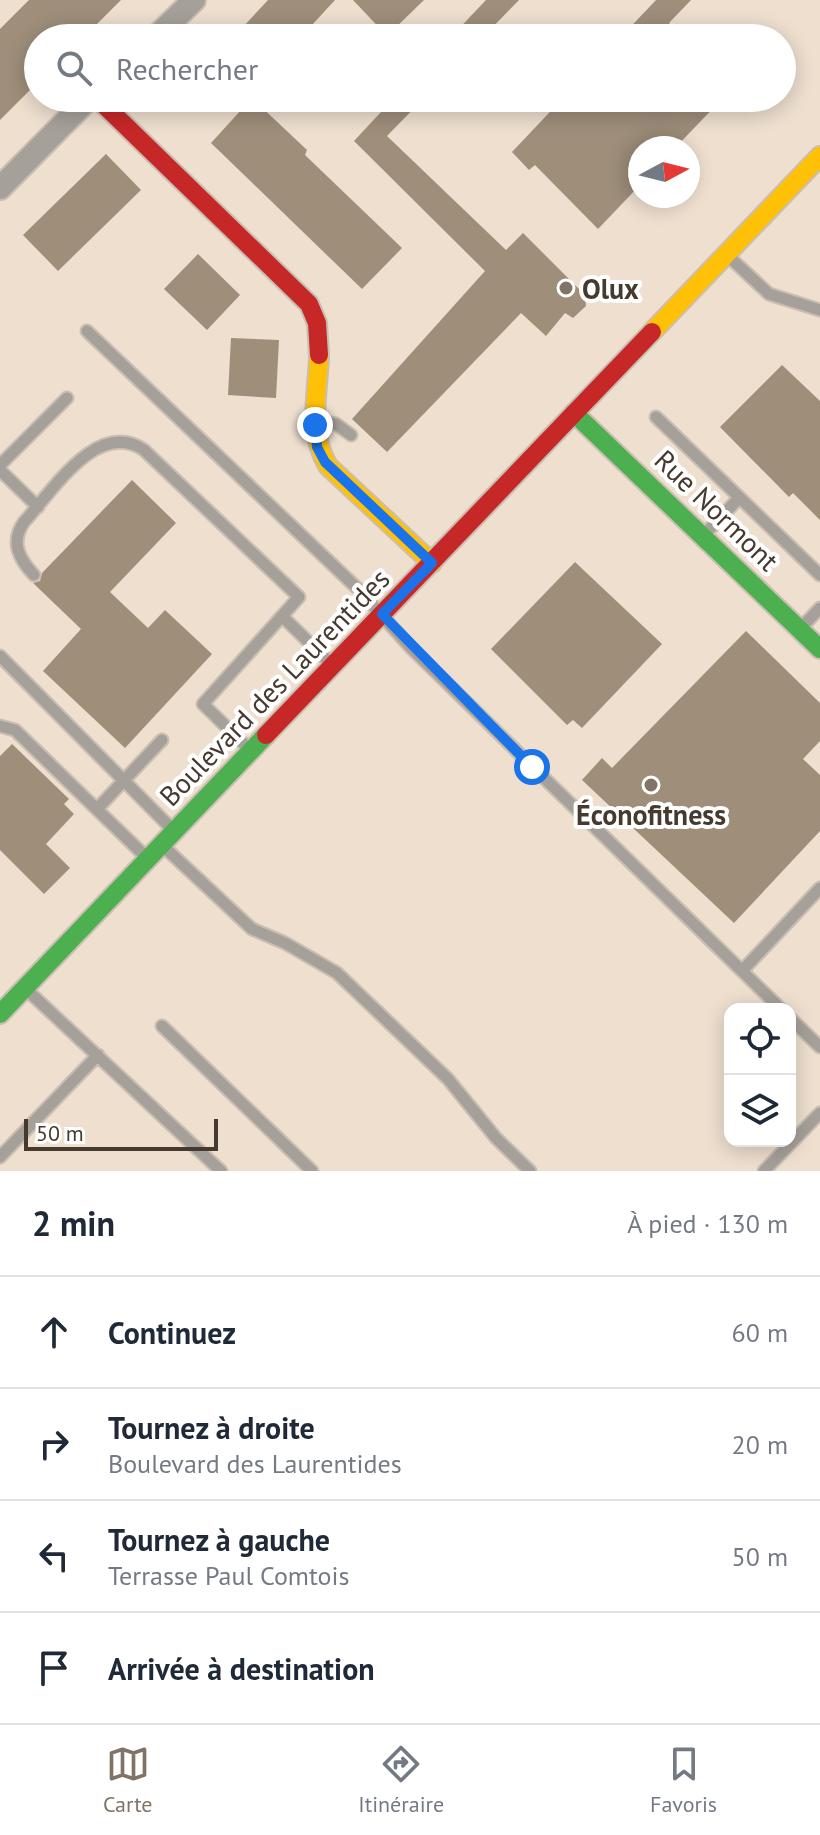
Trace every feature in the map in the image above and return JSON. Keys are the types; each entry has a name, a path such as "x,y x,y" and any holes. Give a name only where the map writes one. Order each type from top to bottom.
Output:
{"main road":[{"path":"111,112 309,304 320,339 315,421 317,447 325,462 432,563"},
{"name":"Boulevard des Laurentides","path":"11,999 820,156"},
{"name":"Rue Normont","path":"574,413 820,649"}],"street":[{"path":"169,24 194,0"},
{"path":"0,188 75,112"}],"lane":[{"path":"726,255 769,294 820,310"},
{"path":"87,331 382,614 468,704 775,1003"},
{"path":"38,507 0,468 67,398"},
{"path":"656,417 820,575"},
{"path":"315,421 336,424 351,435"},
{"path":"34,575 18,553 16,538 38,507 91,451 115,441 133,444 299,597 203,704 251,751"},
{"path":"704,536 739,498"},
{"path":"800,629 820,608"},
{"path":"282,616 333,665"},
{"path":"0,656 123,780 168,838 252,929 285,943 337,973 448,1079 496,1138 530,1171"},
{"path":"0,726 15,730 148,859"},
{"path":"97,809 162,740"},
{"path":"742,971 820,888"},
{"path":"11,999 98,1055 221,1171"},
{"path":"796,1024 820,1047"},
{"path":"162,1026 312,1171"},
{"path":"0,1157 98,1055"},
{"path":"764,1171 820,1113"},
{"path":"293,1171 302,1161"}],"building":[{"path":"29,0 121,0 97,24 24,24 24,96 0,120 0,29"},
{"path":"268,0 335,0 313,24 246,24"},
{"path":"353,0 424,0 399,24 376,24"},
{"path":"486,0 519,0 496,24 463,24"},
{"path":"656,0 691,0 670,24 633,24"},
{"path":"239,112 267,112 307,150 305,155 402,248 362,289 211,143"},
{"path":"381,112 410,112 387,136 506,250 523,233 585,295 586,306 573,318 565,313 546,336 521,313 387,452 352,419 485,271 354,141"},
{"path":"550,112 710,112 687,136 628,136 628,198 598,229 535,165 529,170 512,152"},
{"path":"106,154 141,190 58,271 23,235"},
{"path":"198,254 240,295 207,330 164,289"},
{"path":"231,338 279,340 276,398 228,395"},
{"path":"782,365 820,401 820,520 793,493 789,497 720,427"},
{"path":"132,480 176,523 110,592 148,628 165,610 212,654 125,748 43,671 81,629 33,583 40,581 42,573"},
{"path":"575,562 662,644 582,728 573,720 567,725 491,649"},
{"path":"746,631 820,703 820,741 803,759 820,775 820,831 734,923 582,780 602,758 612,768"},
{"path":"12,744 69,799 64,804 74,814 46,844 70,868 44,894 0,850 0,756"}],"traffic: fast":[{"path":"574,413 820,649"},
{"path":"0,1014 266,735"}],"traffic: slow":[{"path":"652,332 820,156"},
{"path":"319,355 316,426 328,466 432,563"}],"traffic: jam":[{"path":"111,112 309,304 317,323 319,355"},
{"path":"266,735 652,332"}],"place":[{"name":"Olux","path":"566,288"},
{"name":"Éconofitness","path":"651,785"}],"route":[{"path":"315,425 318,452 325,462 432,563 382,614 412,649 532,767"}]}
